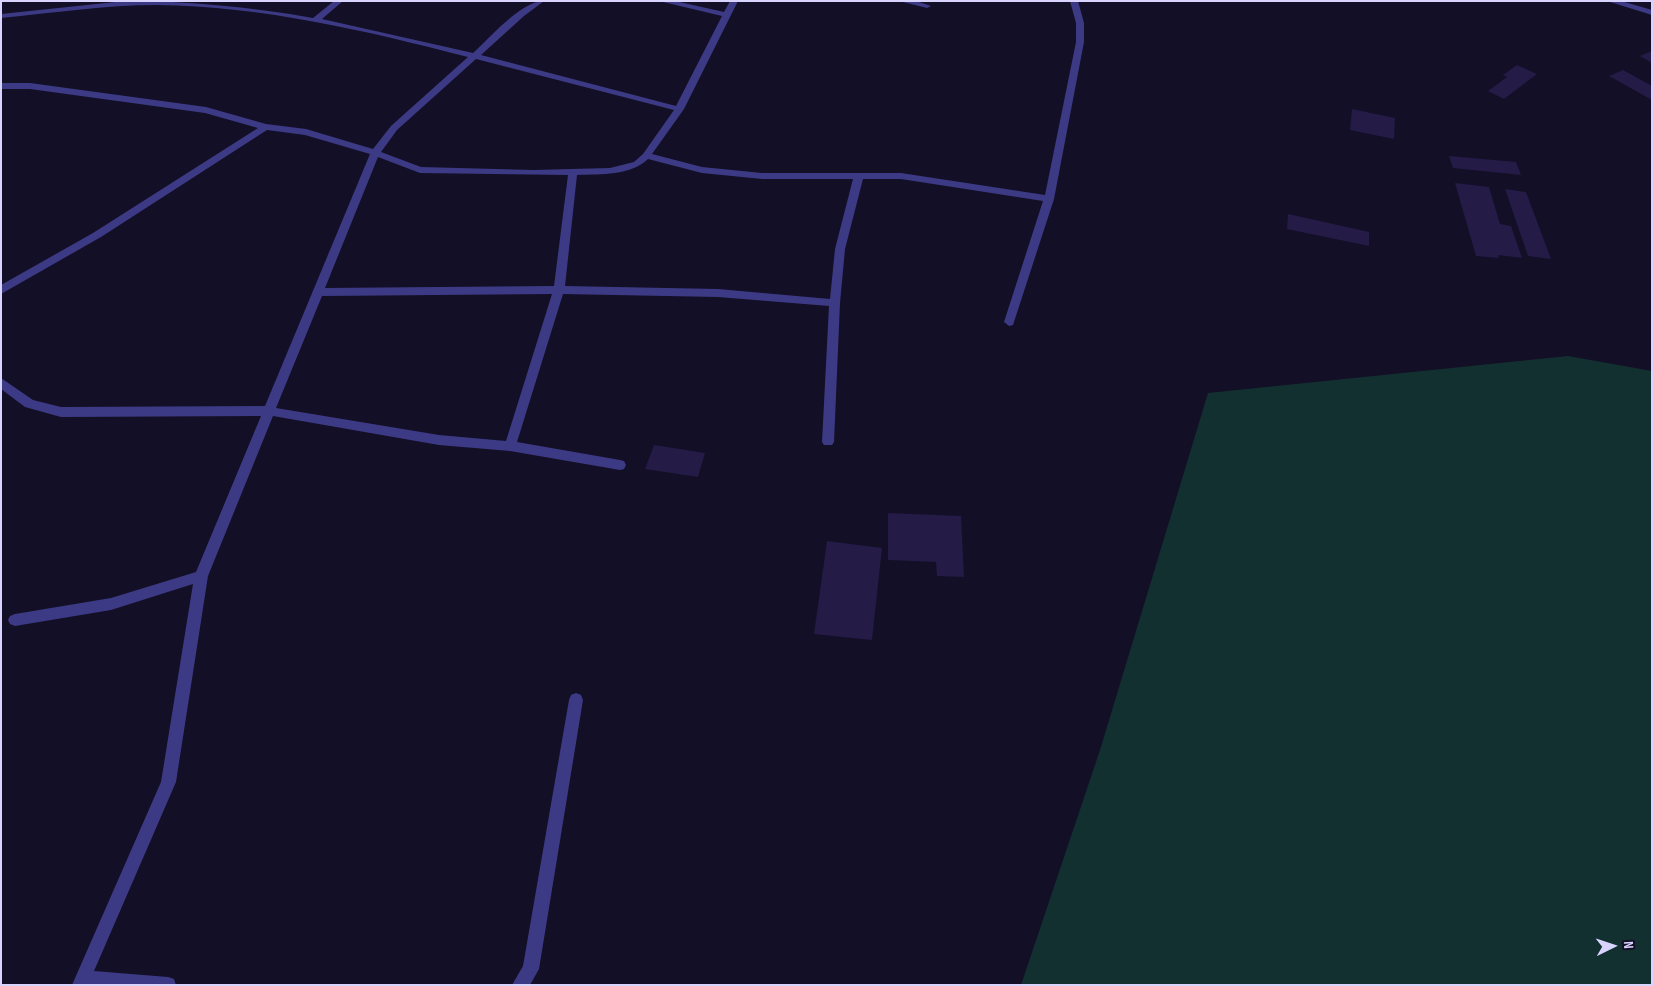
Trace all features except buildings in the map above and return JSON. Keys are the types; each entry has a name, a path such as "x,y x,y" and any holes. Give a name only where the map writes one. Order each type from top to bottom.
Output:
{"street":[{"path":"316,20 339,1"},
{"path":"168,985 81,982 168,782 201,576 374,153 394,128 521,14 540,1"},
{"path":"664,1 728,15"},
{"path":"1,86 30,86 206,110 264,128 306,132 374,153 420,170 534,173 610,171 637,164 646,156 679,109 734,1"},
{"path":"903,1 927,6"},
{"path":"1009,322 1049,199 1080,42 1080,23 1074,1"},
{"path":"1610,1 1652,13"},
{"path":"1,16 89,7 158,3 263,11 316,20 475,56 679,109"},
{"path":"1,290 98,235 264,128"},
{"path":"646,156 702,170 762,176 901,176 1049,199"},
{"path":"510,446 558,290 573,172"},
{"path":"828,442 835,304 840,248 859,176"},
{"path":"318,292 558,290 718,293 835,304"},
{"path":"1,382 29,404 62,412 269,411 439,440 510,446 620,465"},
{"path":"15,620 111,604 201,576"},
{"path":"520,985 530,969 576,700"}],"green space":[{"path":"1568,356 1652,371 1652,985 1021,985 1100,750 1208,393"}]}
